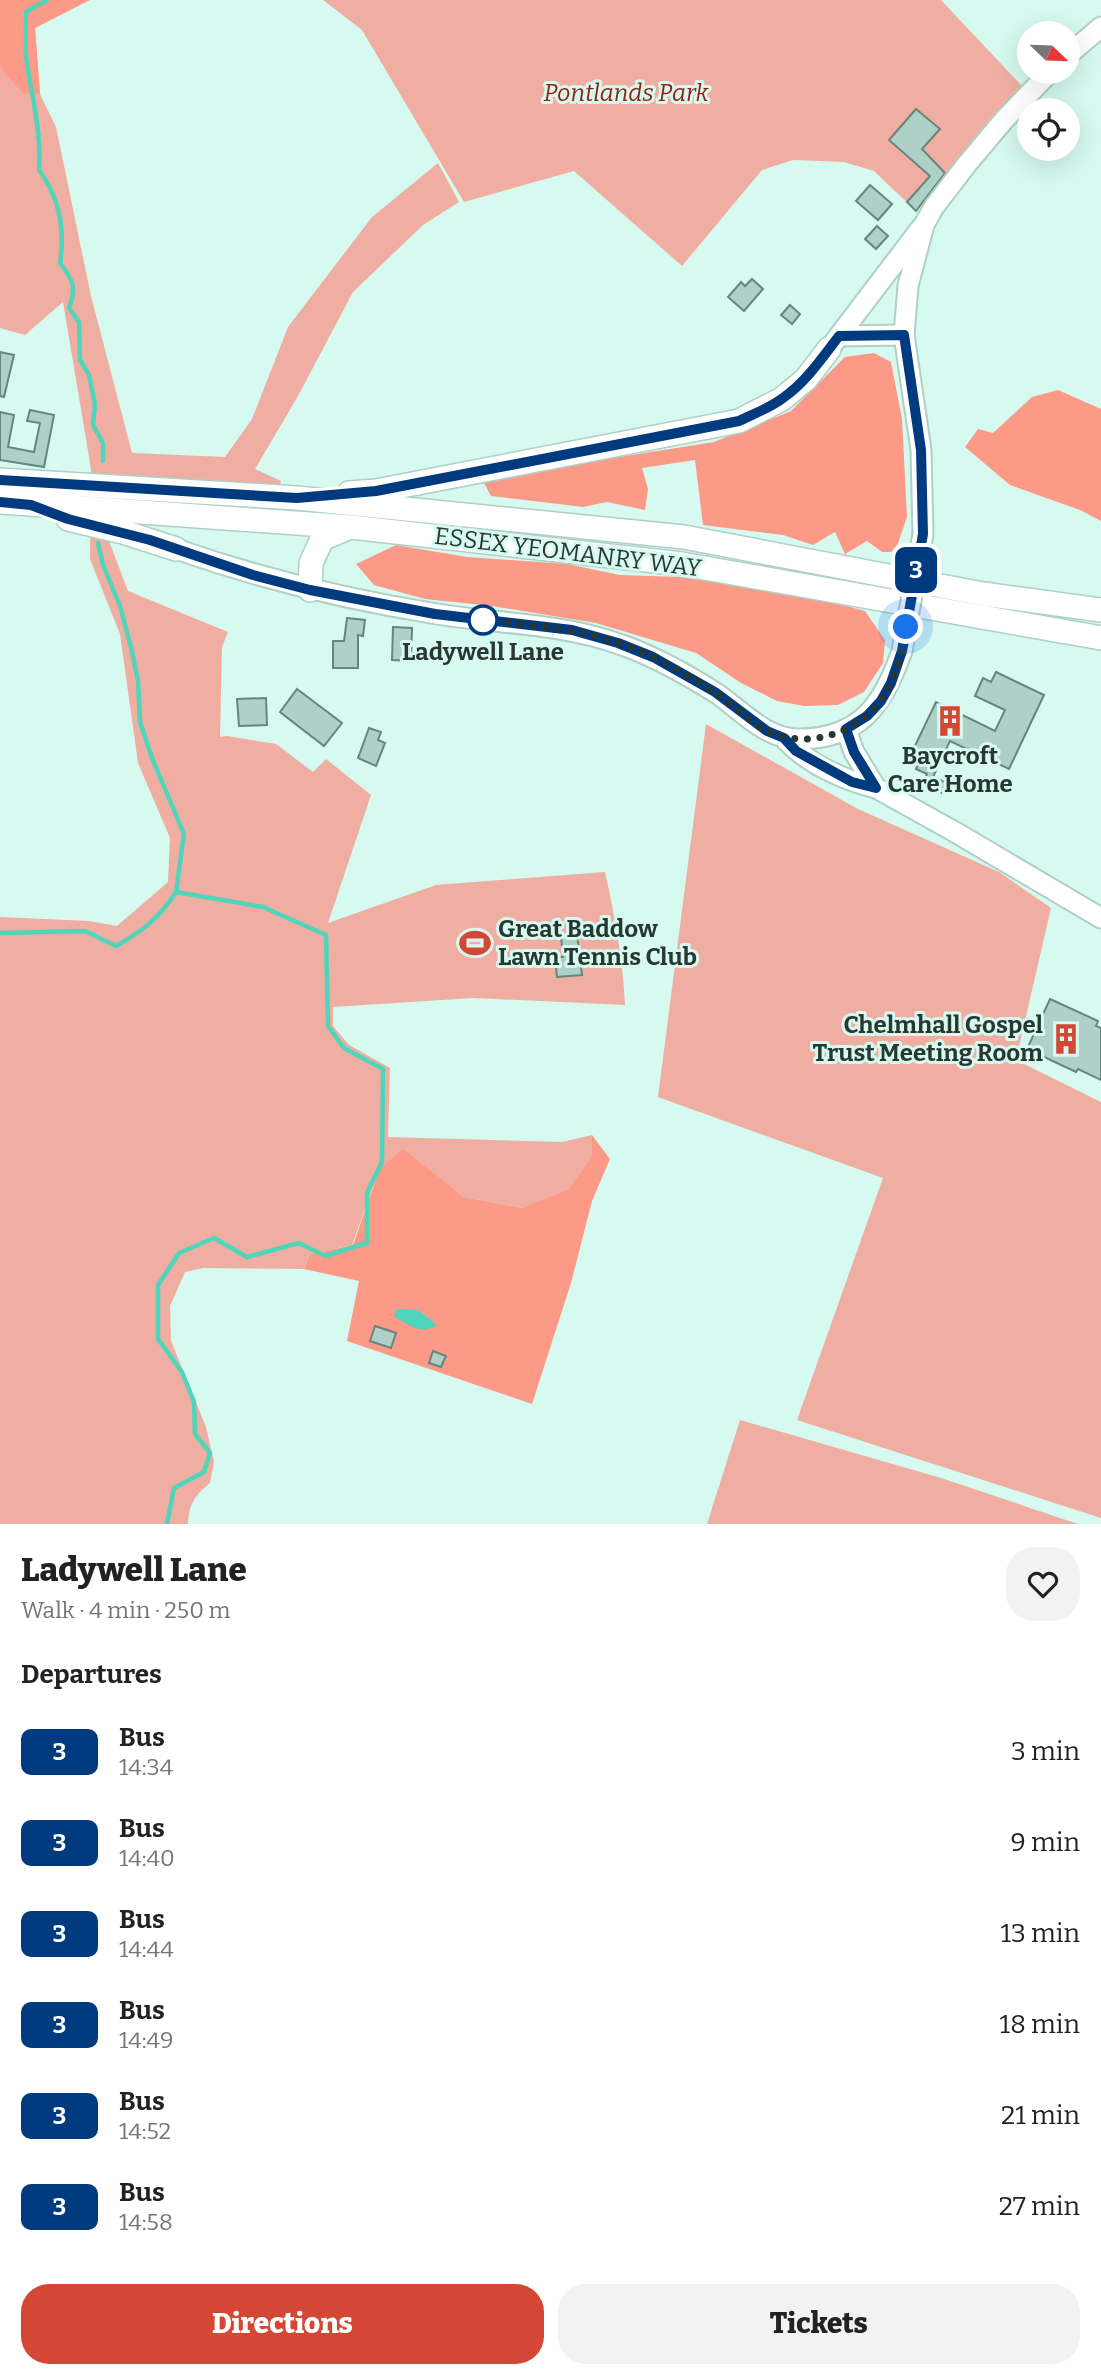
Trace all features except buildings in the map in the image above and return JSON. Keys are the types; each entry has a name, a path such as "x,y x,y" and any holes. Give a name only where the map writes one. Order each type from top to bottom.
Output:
{"main road":[{"path":"0,480 297,498 376,491 739,421 782,399 806,379 834,342"},
{"name":"ESSEX YEOMANRY WAY","path":"297,498 684,537 983,594 1101,610"},
{"path":"0,502 31,505 68,519 123,532 176,549"},
{"name":"ESSEX YEOMANRY WAY","path":"31,505 351,527 682,564 1101,638"},
{"path":"310,590 311,563 322,539 351,527"}],"street":[{"path":"1080,45 1101,27"},
{"path":"834,342 975,155 1039,84"},
{"path":"176,549 253,575 310,590 435,614 572,630 618,643 653,657 715,692 767,731 784,738 824,737 846,729 867,716 881,701 891,683 902,651 923,534 921,450 904,335 908,286 924,225"},
{"path":"834,342 904,335"},
{"path":"846,729 854,752 876,788"},
{"path":"784,738 796,751 852,782 876,788 1101,918"}],"green space":[{"path":"0,0 90,0 35,28 40,94 56,127 91,296 132,453 225,457 252,419 288,327 372,217 438,163 459,202 423,225 353,292 298,396 255,469 281,481 279,489 112,476 106,533 128,591 228,632 222,647 220,737 276,744 313,772 326,759 371,795 328,923 436,885 605,872 620,955 625,1005 473,998 333,1007 333,1026 349,1045 390,1068 388,1137 562,1142 592,1135 593,1157 568,1191 522,1208 464,1197 403,1150 380,1168 352,1245 310,1254 304,1269 203,1268 185,1272 170,1306 171,1341 206,1427 214,1462 210,1483 194,1501 188,1524 0,1524 0,917 89,921 117,926 168,882 170,838 138,763 120,634 90,559 91,469 63,302 25,335 0,328"},
{"name":"Pontlands Park","path":"323,0 941,0 1017,81 1017,84 1024,88 916,211 874,171 844,162 793,160 762,170 682,266 574,171 464,202 362,30"},
{"path":"706,724 858,809 999,872 1051,908 1016,1060 1101,1102 1101,1518 797,1420 883,1178 658,1097"},
{"path":"740,1420 941,1478 1078,1524 707,1524"}],"shaded area":[{"path":"0,0 89,0 35,28 40,94 23,93 4,73 0,63"},
{"path":"874,353 891,362 902,419 907,517 895,552 882,552 867,541 845,554 835,532 813,545 783,535 703,525 695,460 642,468 648,489 645,510 607,502 583,507 491,496 482,479 714,442 791,411 845,357"},
{"path":"1058,390 1101,409 1101,521 1080,510 1010,485 965,447 978,429 993,433 1032,397"},
{"path":"396,545 467,557 567,564 620,575 680,577 809,596 865,611 885,640 883,663 864,692 838,705 804,706 777,701 741,683 696,653 596,623 492,606 425,599 374,585 356,564"},
{"path":"592,1135 610,1159 592,1201 571,1283 532,1404 347,1341 359,1281 304,1269 310,1254 353,1245 380,1168 403,1149 464,1197 522,1208 568,1190 592,1157"},
{"path":"396,1309 418,1310 437,1325 426,1329 415,1328 394,1316"}],"waterway":[{"path":"47,0 26,12 26,56 38,127 39,170 46,180 59,214 62,238 60,263 72,284 73,294 69,308 79,322 80,360 89,375 95,404 93,425 103,443 103,461"},
{"path":"98,543 131,647 138,681 140,722 184,834 176,892"},
{"path":"0,933 85,931 116,946 150,923 176,892 263,907 326,935 328,1026 344,1048 383,1069 382,1162 367,1193 367,1243 325,1256 299,1243 247,1257 214,1238 179,1253 158,1285 158,1339 182,1372 194,1402 195,1434 210,1453 204,1472 174,1488 167,1524"}],"bus line":[{"name":"3","path":"0,480 297,498 376,491 739,421 782,399 806,379 839,336 904,335 921,450 923,534 902,651 891,683 881,701 867,716 846,729 854,752 876,788 852,782 796,751 784,738 767,731 715,692 653,657 618,643 572,630 435,614 310,590 253,575 123,532 68,519 31,505 0,502"}],"place":[{"name":"Ladywell Lane","path":"483,620"},
{"name":"Baycroft Care Home","path":"950,721"},
{"name":"Great Baddow Lawn Tennis Club","path":"475,943"},
{"name":"Chelmhall Gospel Trust Meeting Room","path":"1066,1039"}],"route":[{"path":"483,620 572,630 618,643 653,657 715,692 767,731 784,738 799,739 824,737 846,729 867,716 881,701 891,683 902,651 906,627"}]}
